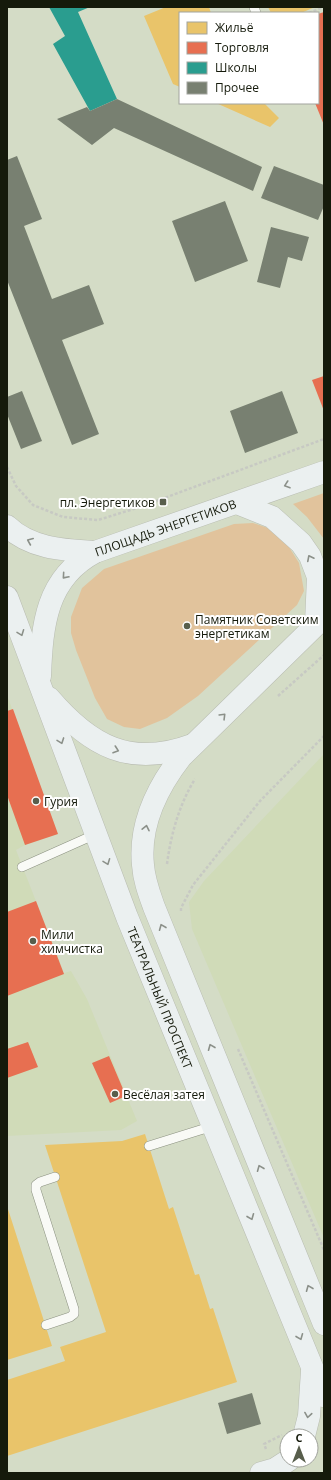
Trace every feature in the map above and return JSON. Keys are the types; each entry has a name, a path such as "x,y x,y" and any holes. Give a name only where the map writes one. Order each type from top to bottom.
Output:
{"main road":[{"path":"237,503 324,472"},
{"name":"ПЛОЩАДЬ ЭНЕРГЕТИКОВ","path":"237,503 272,517 301,543 310,556 318,577 320,620 195,744 162,754 130,754 114,750 101,744 74,724 58,709 41,687 43,638 50,602 61,581 74,566 95,552 237,503"},
{"path":"7,526 15,534 39,545 64,550 95,552"},
{"name":"ТЕАТРАЛЬНЫЙ ПРОСПЕКТ","path":"7,597 127,917 324,1396"},
{"path":"195,744 181,757 168,773 148,817 144,831 143,847 143,865 147,886 154,907 324,1324"},
{"path":"306,1428 309,1416 312,1366"},
{"path":"261,1473 279,1466"}],"lane":[{"path":"22,867 96,834"},
{"path":"149,1146 213,1126"},
{"path":"46,1325 70,1317 74,1314 74,1309 36,1190 36,1185 40,1182 55,1177"}],"path":[{"path":"311,12 323,7"},
{"path":"7,467 16,486 34,505 63,517 98,520 140,507 324,439"},
{"path":"274,700 324,655"},
{"path":"181,908 193,885 260,801 324,736"},
{"path":"168,871 167,864 173,827 186,793 199,773"},
{"path":"178,902 183,915"},
{"path":"237,1046 324,1250"}],"shaded area":[{"path":"324,493 324,539 307,517 293,504"},
{"path":"253,523 268,528 284,539 299,563 304,591 297,605 198,696 167,718 140,729 124,727 107,719 95,698 71,633 71,617 82,588 104,569 234,524"},
{"path":"7,695 58,834 25,845 16,850 64,973 71,971 87,999 137,1121 121,1130 7,1136"},
{"path":"324,754 324,1238 192,929 189,902 204,881"}],"building: Жильё":[{"path":"166,7 209,7 211,12 179,12 179,87 173,84 144,16"},
{"path":"268,7 315,7 303,12 270,12"},
{"path":"218,104 265,104 279,118 270,127"},
{"path":"145,1134 169,1209 173,1207 195,1275 199,1274 210,1309 213,1308 237,1382 7,1456 7,1380 65,1361 60,1347 106,1332 45,1145 122,1141"},
{"path":"7,1206 52,1346 7,1360"}],"building: Торговля":[{"path":"324,12 324,125 315,104 319,104 319,14"},
{"path":"324,376 324,411 312,380"},
{"path":"13,709 58,834 25,845 7,795 7,711"},
{"path":"36,901 64,974 7,996 7,912"},
{"path":"28,1042 38,1067 7,1078 7,1049"},
{"path":"109,1056 126,1096 110,1103 92,1063"}],"building: Школы":[{"path":"49,7 90,7 78,12 117,99 90,111 53,44 65,36"}],"building: Прочее":[{"path":"117,99 262,167 253,191 114,128 92,145 57,119 87,107 90,111"},
{"path":"17,156 42,219 24,226 52,299 89,285 104,324 62,340 99,434 72,445 7,280 7,160"},
{"path":"274,166 324,185 324,206 318,220 261,198"},
{"path":"225,201 248,261 195,282 172,221"},
{"path":"271,227 309,237 302,261 288,257 280,288 257,282"},
{"path":"22,391 42,441 21,449 7,414 7,397"},
{"path":"282,391 298,433 245,453 230,411"},
{"path":"252,1393 261,1424 227,1434 218,1403"}],"place":[{"name":"пл. Энергетиков","path":"163,502"},
{"name":"Памятник Советским энергетикам","path":"187,626"},
{"name":"Гурия","path":"36,801"},
{"name":"Мили химчистка","path":"33,941"},
{"name":"Весёлая затея","path":"115,1094"}]}
